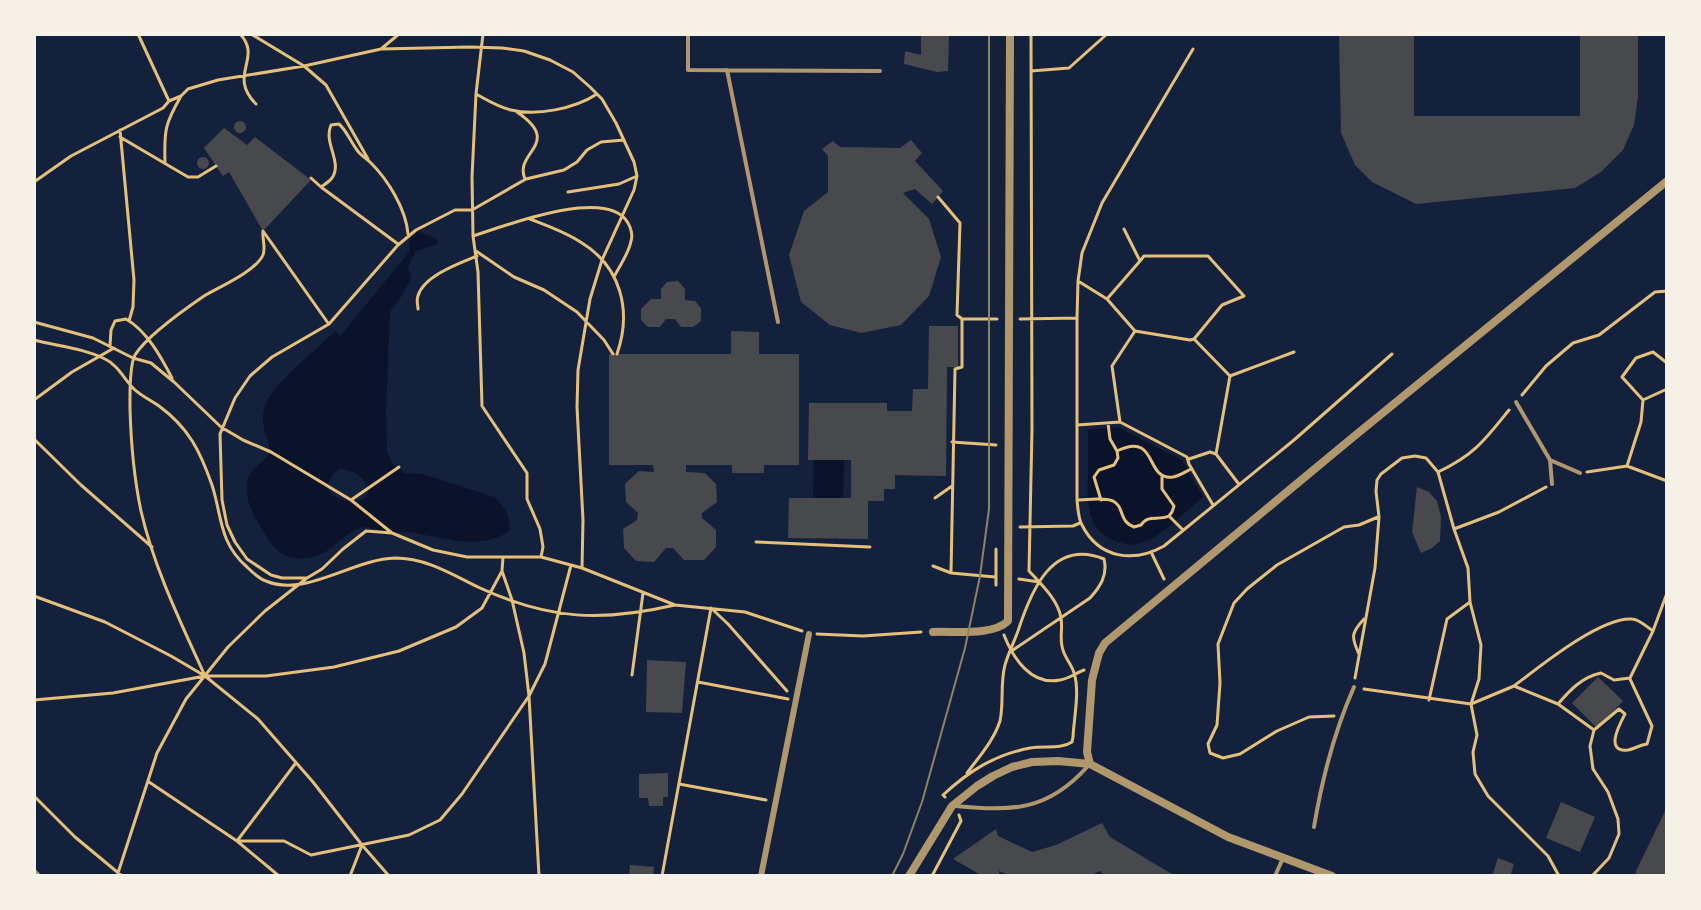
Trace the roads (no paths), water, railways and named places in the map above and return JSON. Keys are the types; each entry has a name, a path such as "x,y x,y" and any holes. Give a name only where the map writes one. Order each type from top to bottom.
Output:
{"street":[{"path":"933,632 989,630 1001,628 1008,621 1010,34"},
{"path":"1090,764 1087,752 1094,667 1105,643 1667,181"},
{"path":"761,876 809,634"},
{"path":"909,876 952,806 977,786 1012,767 1058,761 1090,764 1228,837 1332,876"}],"lane":[{"path":"688,34 688,70 880,71"},
{"path":"727,70 778,322"},
{"path":"1516,402 1550,460 1552,484"},
{"path":"1550,460 1580,473"},
{"path":"1314,827 1321,787 1341,716 1354,687"},
{"path":"952,806 1016,808 1041,802 1061,792 1090,764"},
{"path":"1275,876 1283,858"}],"water":[{"path":"417,231 437,239 438,244 416,251 408,267 411,278 390,312 387,451 392,463 405,473 423,474 494,497 506,512 509,531 485,541 473,542 364,527 319,555 289,557 276,549 266,536 248,501 247,481 271,452 264,426 264,409 275,390 295,368 335,331 340,336 410,251 409,239","holes":["340,469 357,474 365,482 368,486 367,497 357,501 346,500 327,489 330,479"]},
{"path":"1118,427 1182,460 1203,497 1163,531 1137,544 1122,543 1107,537 1094,523 1089,505 1088,430"},
{"path":"814,460 844,460 843,498 813,498"}],"tram line":[{"path":"892,876 922,802 965,648 980,576 989,509 989,34"}]}
